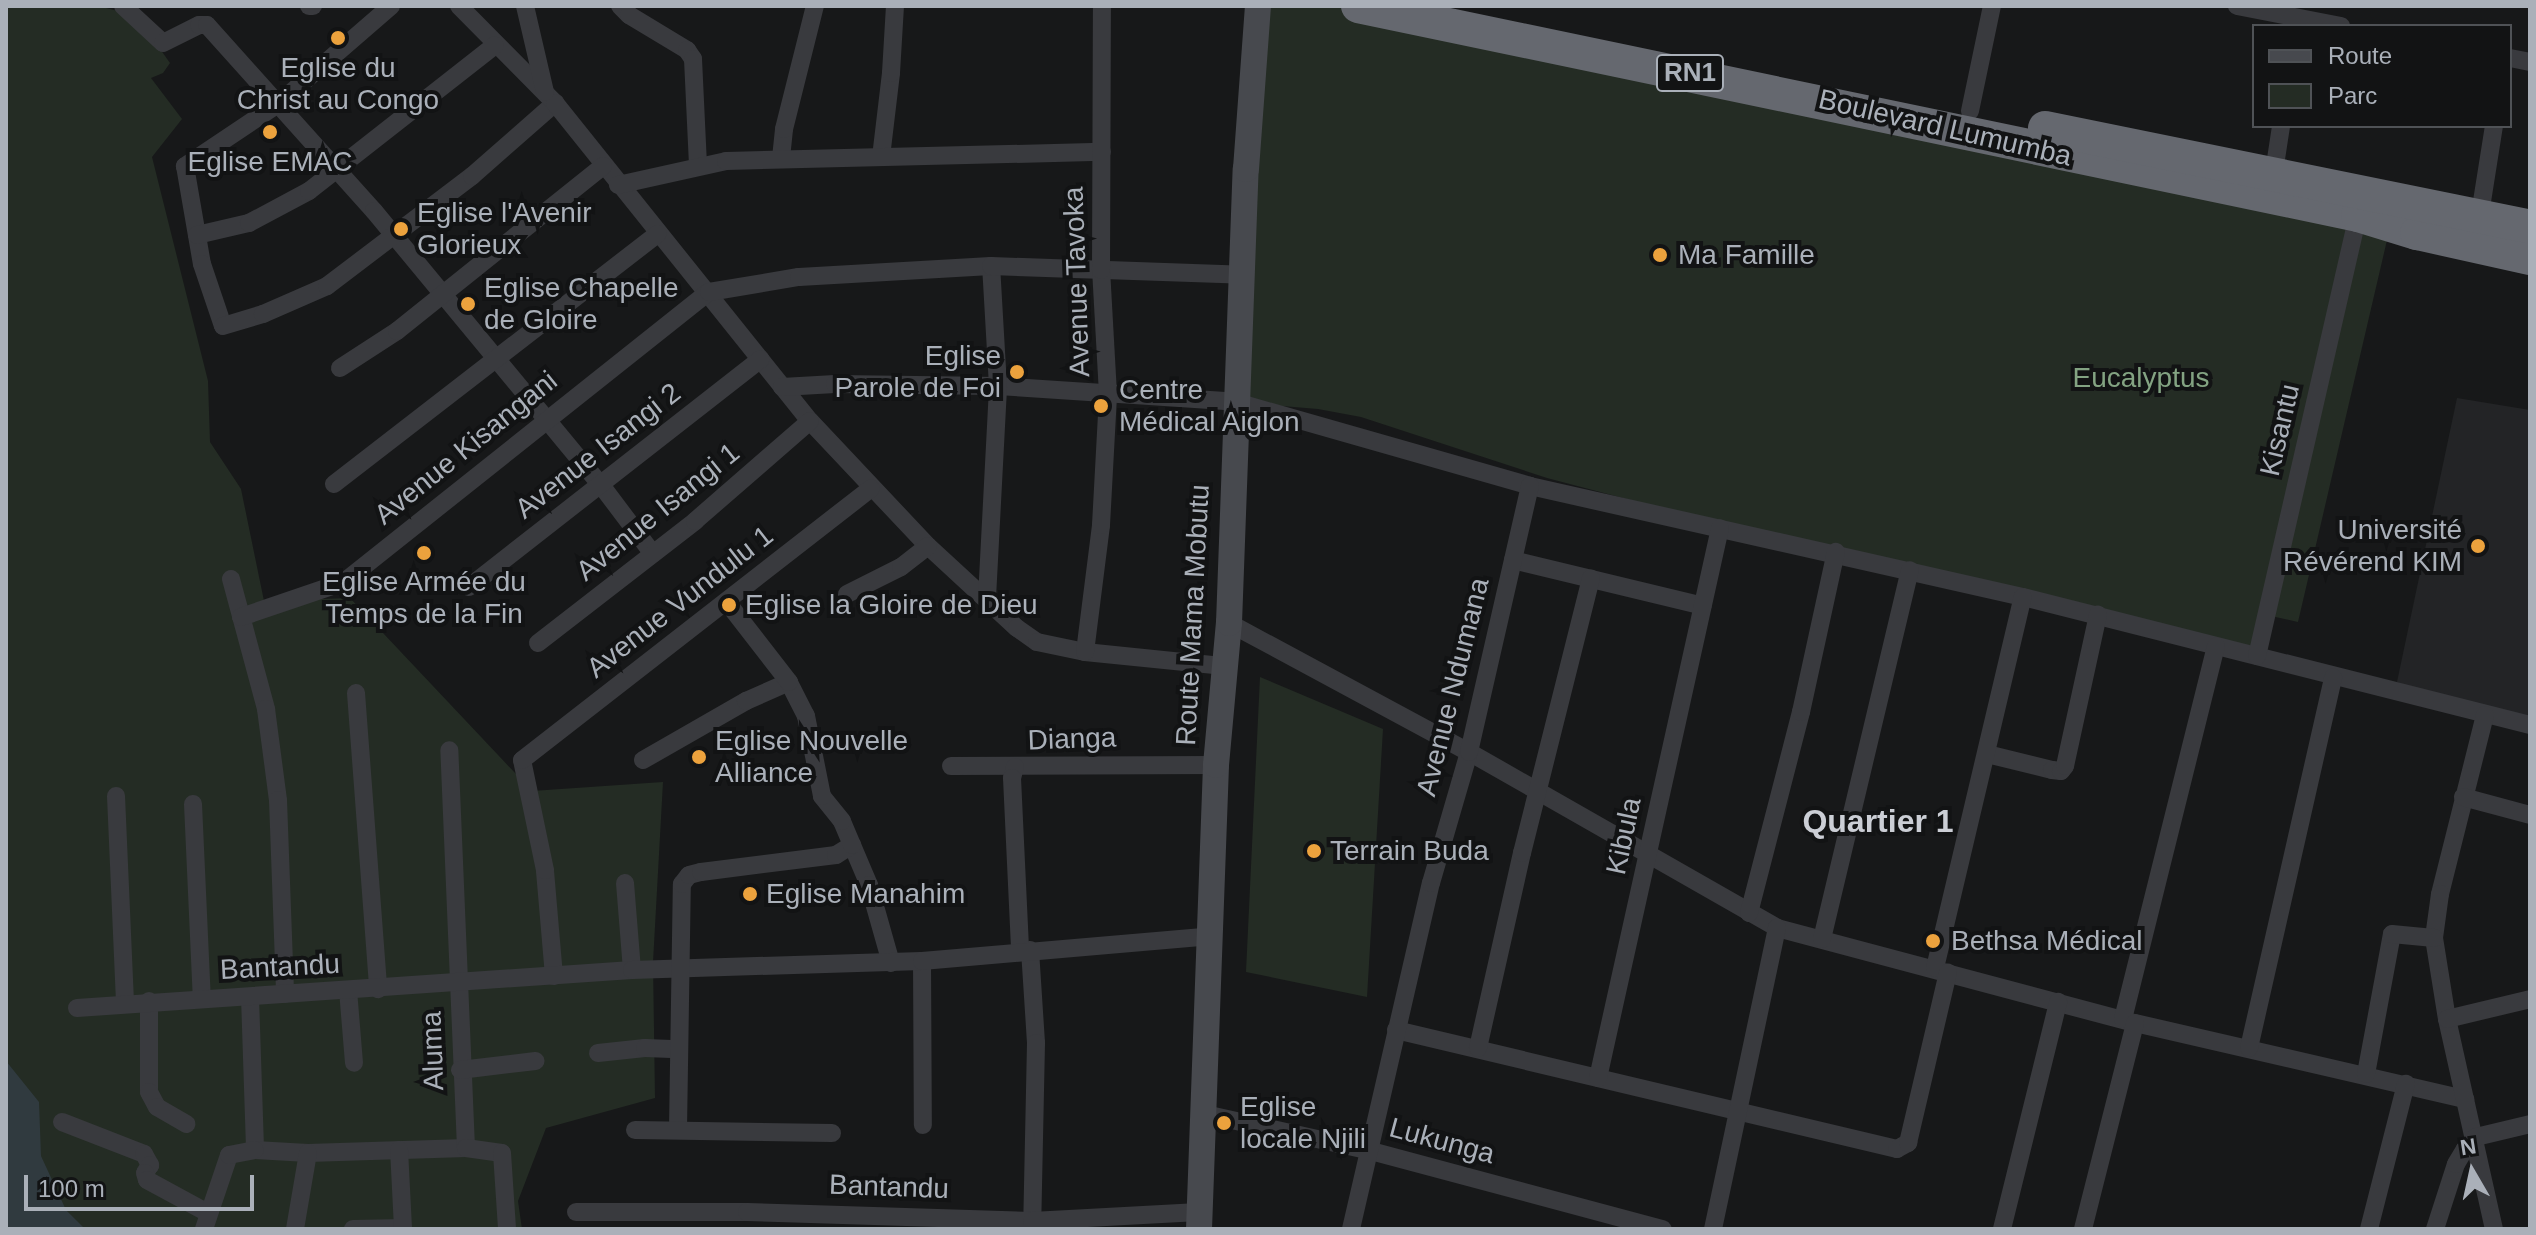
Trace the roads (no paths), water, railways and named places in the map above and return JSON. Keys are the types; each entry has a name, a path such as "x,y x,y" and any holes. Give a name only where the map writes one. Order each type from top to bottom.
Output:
{"highway":[{"name":"Boulevard Lumumba","path":"1358,6 1424,12 2358,215 2417,233 2530,258"},
{"name":"Boulevard Lumumba","path":"1477,6 1780,68 1970,111 2480,214 2530,227"}],"street":[{"path":"122,6 163,43 199,25 207,25 395,238 601,485 653,554"},
{"path":"459,6 550,98 810,421 928,546 1037,642 1085,652 1224,666"},
{"path":"525,6 550,98"},
{"path":"620,6 629,15 687,50 693,59 698,165"},
{"path":"781,158 784,129 815,6"},
{"path":"881,157 895,6"},
{"name":"Avenue Tavoka","path":"1085,652 1101,525 1108,394 1101,270 1102,6"},
{"name":"Route Mama Mobutu","path":"1199,1221 1216,765 1229,623 1246,169 1258,6"},
{"path":"1970,111 1992,6"},
{"path":"2237,6 2297,22 2319,24"},
{"path":"380,9 278,104 185,166 209,290 223,326 263,314 327,286 395,238 550,98"},
{"path":"197,235 249,223 309,191 495,45"},
{"path":"2274,172 2281,128"},
{"path":"2480,214 2494,128"},
{"path":"618,185 698,165 781,158 1102,152"},
{"path":"340,368 371,350 603,166"},
{"name":"Kisantu","path":"2257,656 2358,215"},
{"path":"334,484 658,234"},
{"path":"709,292 799,277 991,266 1243,275"},
{"path":"987,598 998,386 991,266"},
{"name":"Avenue Kisangani","path":"241,617 344,582 709,292"},
{"name":"Avenue Isangi 2","path":"469,587 761,359"},
{"path":"782,387 835,384 998,386 1236,402 1530,486 1836,552 2530,725"},
{"name":"Avenue Isangi 1","path":"538,643 653,554 810,421"},
{"name":"Avenue Ndumana","path":"1351,1229 1431,883 1469,752 1530,486"},
{"name":"Avenue Vundulu 1","path":"554,976 545,870 522,760 871,488"},
{"name":"Kibula","path":"1598,1078 1720,528"},
{"path":"847,594 901,567 928,546"},
{"path":"1749,913 1801,712 1836,552"},
{"path":"1513,560 1703,606"},
{"path":"1822,939 1910,570"},
{"path":"231,579 266,709 278,800 285,994"},
{"path":"1478,1048 1514,884 1591,579"},
{"path":"1396,1030 1903,1148 1908,1143 1987,754 2023,597"},
{"path":"727,602 789,682 806,716 822,796 842,821 869,885 891,963"},
{"path":"1987,754 2052,770 2061,771 2065,766 2098,615"},
{"path":"1229,623 1469,752 1777,928 2129,1021 2465,1099"},
{"path":"2083,1229 2216,646"},
{"path":"2249,1048 2333,677"},
{"path":"643,760 746,701 789,682"},
{"path":"356,693 378,989"},
{"path":"2485,715 2440,894 2434,938 2447,1019 2476,1137 2494,1229"},
{"name":"Aluma","path":"449,750 460,1070 466,1148"},
{"path":"951,766 994,763 1015,767"},
{"name":"Dianga","path":"1032,1225 1036,1043 1025,950 1012,778 1015,767 1216,765"},
{"path":"116,796 125,1002"},
{"path":"2463,797 2530,815"},
{"path":"193,804 202,999"},
{"path":"678,1129 682,884 689,875 836,855 852,845"},
{"path":"625,883 632,970"},
{"path":"1714,1229 1777,928"},
{"path":"2366,1074 2392,934 2434,938"},
{"name":"Bantandu","path":"77,1008 125,1002 378,989 632,970 891,963 1212,936"},
{"path":"922,961 923,1125"},
{"path":"348,990 354,1063"},
{"path":"250,997 259,1151"},
{"path":"2447,1019 2530,999"},
{"path":"149,1001 149,1092 157,1107 187,1124"},
{"path":"2002,1229 2058,1002"},
{"path":"598,1053 645,1048 678,1049"},
{"path":"460,1070 535,1061"},
{"path":"2369,1229 2406,1084"},
{"name":"Lukunga","path":"1205,1114 1371,1151 1663,1229"},
{"path":"62,1122 144,1154 150,1165 145,1173 147,1180 206,1221 229,1155 259,1151 308,1153 466,1148 502,1153 507,1229"},
{"path":"2435,1229 2456,1164 2476,1137 2530,1124"},
{"name":"Bantandu","path":"635,1130 678,1129 729,1134 832,1133"},
{"path":"353,1229 403,1228 399,1150"},
{"path":"295,1229 308,1153"},
{"name":"Bantandu","path":"576,1212 762,1212 1032,1225 1199,1221"}],"place":[{"name":"Eglise du Christ au Congo","path":"338,38"},
{"name":"Eglise EMAC","path":"270,132"},
{"name":"Eglise l'Avenir Glorieux","path":"401,229"},
{"name":"Ma Famille","path":"1660,255"},
{"name":"Eglise Chapelle de Gloire","path":"468,304"},
{"name":"Eglise Parole de Foi","path":"1017,372"},
{"name":"Centre Médical Aiglon","path":"1101,406"},
{"name":"Université Révérend KIM","path":"2478,546"},
{"name":"Eglise Armée du Temps de la Fin","path":"424,553"},
{"name":"Eglise la Gloire de Dieu","path":"729,605"},
{"name":"Eglise Nouvelle Alliance","path":"699,757"},
{"name":"Terrain Buda","path":"1314,851"},
{"name":"Eglise Manahim","path":"750,894"},
{"name":"Bethsa Médical","path":"1933,941"},
{"name":"Eglise locale Njili","path":"1224,1123"}],"district":[{"name":"Quartier 1","path":"1878,821"}],"park label":[{"name":"Eucalyptus","path":"2141,378"}]}
